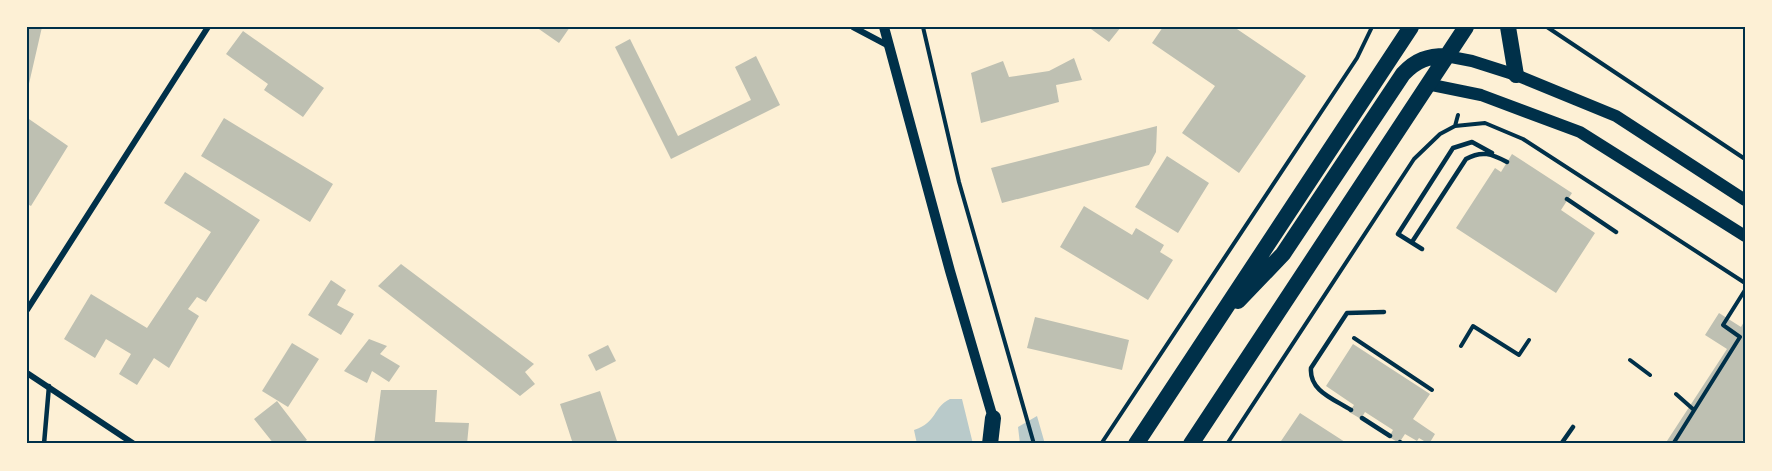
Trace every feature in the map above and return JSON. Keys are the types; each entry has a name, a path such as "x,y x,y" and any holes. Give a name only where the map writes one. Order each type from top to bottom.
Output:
{"highway":[{"path":"1191,444 1466,27"},
{"path":"1508,27 1516,75"},
{"path":"1140,442 1208,332 1406,30"},
{"path":"1208,332 1283,254 1403,74 1412,65 1426,58 1446,56"},
{"path":"990,444 993,418"}],"main road":[{"path":"1446,56 1472,60 1516,75 1579,99 1632,124 1745,200"},
{"path":"1427,84 1481,96 1580,132 1745,236"}],"street":[{"path":"27,310 208,27"},
{"path":"853,27 887,45"},
{"path":"884,27 887,45 993,418"},
{"path":"27,373 134,444"}],"lane":[{"path":"1422,249 1398,234 1454,148 1472,142 1507,162"},
{"path":"1412,242 1466,159 1476,154 1492,153"},
{"path":"1567,200 1616,232"},
{"path":"1351,410 1316,388 1310,378 1311,368 1347,313 1384,312"},
{"path":"44,444 49,386"},
{"path":"1362,418 1390,436"},
{"path":"1561,444 1573,427"}],"path":[{"path":"923,27 959,182 1034,444"},
{"path":"1101,444 1357,58 1372,27"},
{"path":"1547,27 1745,159"},
{"path":"1455,126 1458,115"},
{"path":"1227,444 1414,159 1440,134 1455,126 1485,123 1523,139 1745,283"},
{"path":"1672,444 1740,337 1723,326 1745,290"},
{"path":"1461,346 1473,326 1519,355 1529,340"},
{"path":"1354,338 1432,390"},
{"path":"1630,360 1650,375"},
{"path":"1676,394 1694,410"}],"shaded area":[{"path":"950,399 962,399 973,444 917,444 914,430 927,423"},
{"path":"1037,416 1045,444 1020,444 1018,427"}],"building":[{"path":"27,27 42,27 28,88 27,88"},
{"path":"536,27 570,27 559,43"},
{"path":"1092,27 1121,27 1109,42 1091,29"},
{"path":"1163,27 1234,27 1306,76 1239,173 1182,133 1215,86 1152,43"},
{"path":"243,31 324,88 303,117 264,90 268,84 226,54"},
{"path":"630,39 678,136 751,100 735,67 756,56 780,105 671,159 615,47"},
{"path":"1074,58 1082,80 1056,85 1059,102 981,123 971,73 1003,61 1009,77 1049,71"},
{"path":"224,118 333,184 310,222 201,156"},
{"path":"29,119 68,146 31,206 27,204 27,123"},
{"path":"1157,126 1156,152 1149,165 1002,203 991,168"},
{"path":"1512,154 1572,193 1561,210 1595,233 1556,293 1456,228 1495,168 1501,172"},
{"path":"1167,156 1209,183 1178,233 1135,207"},
{"path":"185,172 260,220 206,302 197,297 188,309 199,316 169,368 154,358 137,385 119,374 131,354 106,339 95,358 64,339 91,294 147,328 211,232 164,203"},
{"path":"1084,206 1132,235 1136,228 1164,245 1160,252 1173,260 1148,300 1060,247"},
{"path":"401,264 534,364 525,372 535,384 520,396 378,286"},
{"path":"331,280 346,290 337,305 354,314 341,335 308,315"},
{"path":"1719,313 1741,327 1745,320 1745,437 1740,444 1665,444 1727,349 1705,335"},
{"path":"1035,317 1129,340 1122,370 1027,348"},
{"path":"369,339 387,346 380,354 400,366 389,382 372,371 367,383 344,371"},
{"path":"292,343 319,359 288,407 262,391"},
{"path":"1353,344 1430,394 1413,419 1435,434 1429,444 1419,438 1417,441 1405,434 1399,443 1389,437 1393,430 1365,412 1361,419 1349,412 1354,405 1326,386"},
{"path":"608,345 616,361 596,371 588,355"},
{"path":"381,390 437,390 435,422 469,423 467,444 374,444"},
{"path":"600,391 618,444 573,444 560,404"},
{"path":"277,401 307,440 301,444 274,444 254,419"},
{"path":"1300,413 1345,442 1344,444 1279,444"}]}
